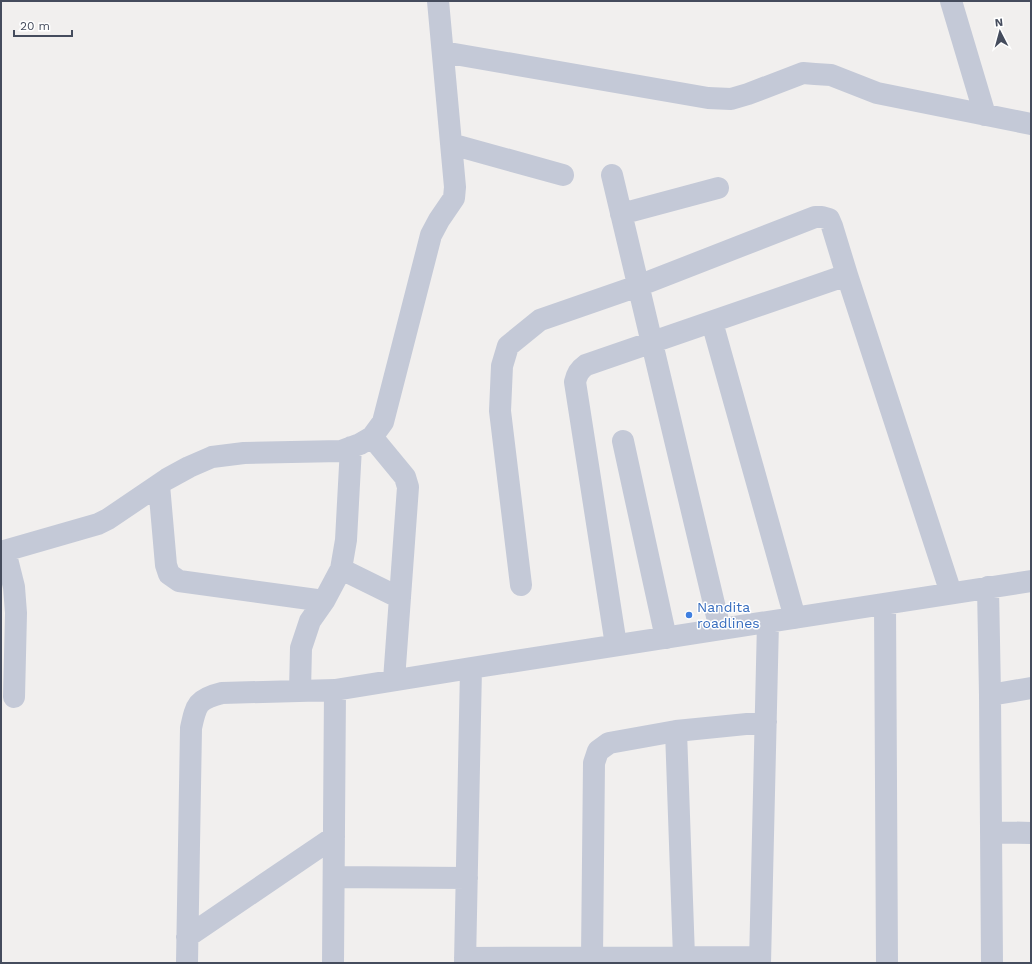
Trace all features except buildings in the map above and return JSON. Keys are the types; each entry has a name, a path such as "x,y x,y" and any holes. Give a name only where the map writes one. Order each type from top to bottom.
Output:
{"street":[{"path":"14,698 16,613 14,587 3,551 98,524 189,467 212,457 244,453 340,450 360,444 372,437 383,422 431,235 454,198 455,187 438,1"},
{"path":"951,1 985,115"},
{"path":"443,52 708,98 731,99 803,73 831,75 877,93 1031,124"},
{"path":"451,144 563,175"},
{"path":"612,175 720,629"},
{"path":"621,214 718,188"},
{"path":"521,585 500,411 502,366 508,346 540,320 638,286 815,217 822,217 829,219 832,226 951,593"},
{"path":"616,646 576,382 577,375 581,368 847,275"},
{"path":"712,322 795,618"},
{"path":"372,437 405,478 408,487 394,680"},
{"path":"623,441 666,638"},
{"path":"300,691 301,648 310,621 324,601 341,569 346,540 351,447"},
{"path":"159,485 166,565 169,574 180,581 324,601"},
{"path":"341,569 400,598"},
{"path":"187,963 191,728 196,707 208,696 222,693 336,690 1031,581"},
{"path":"988,587 992,963"},
{"path":"885,604 887,963"},
{"path":"471,668 465,960 592,957 684,957 760,960 768,622"},
{"path":"990,695 1031,688"},
{"path":"333,963 336,690"},
{"path":"592,957 594,763 598,751 609,743 676,731 766,722"},
{"path":"676,731 684,957"},
{"path":"991,832 1031,833"},
{"path":"187,938 334,837"},
{"path":"334,878 467,878"}],"place":[{"name":"Nandita roadlines","path":"689,615"}]}
